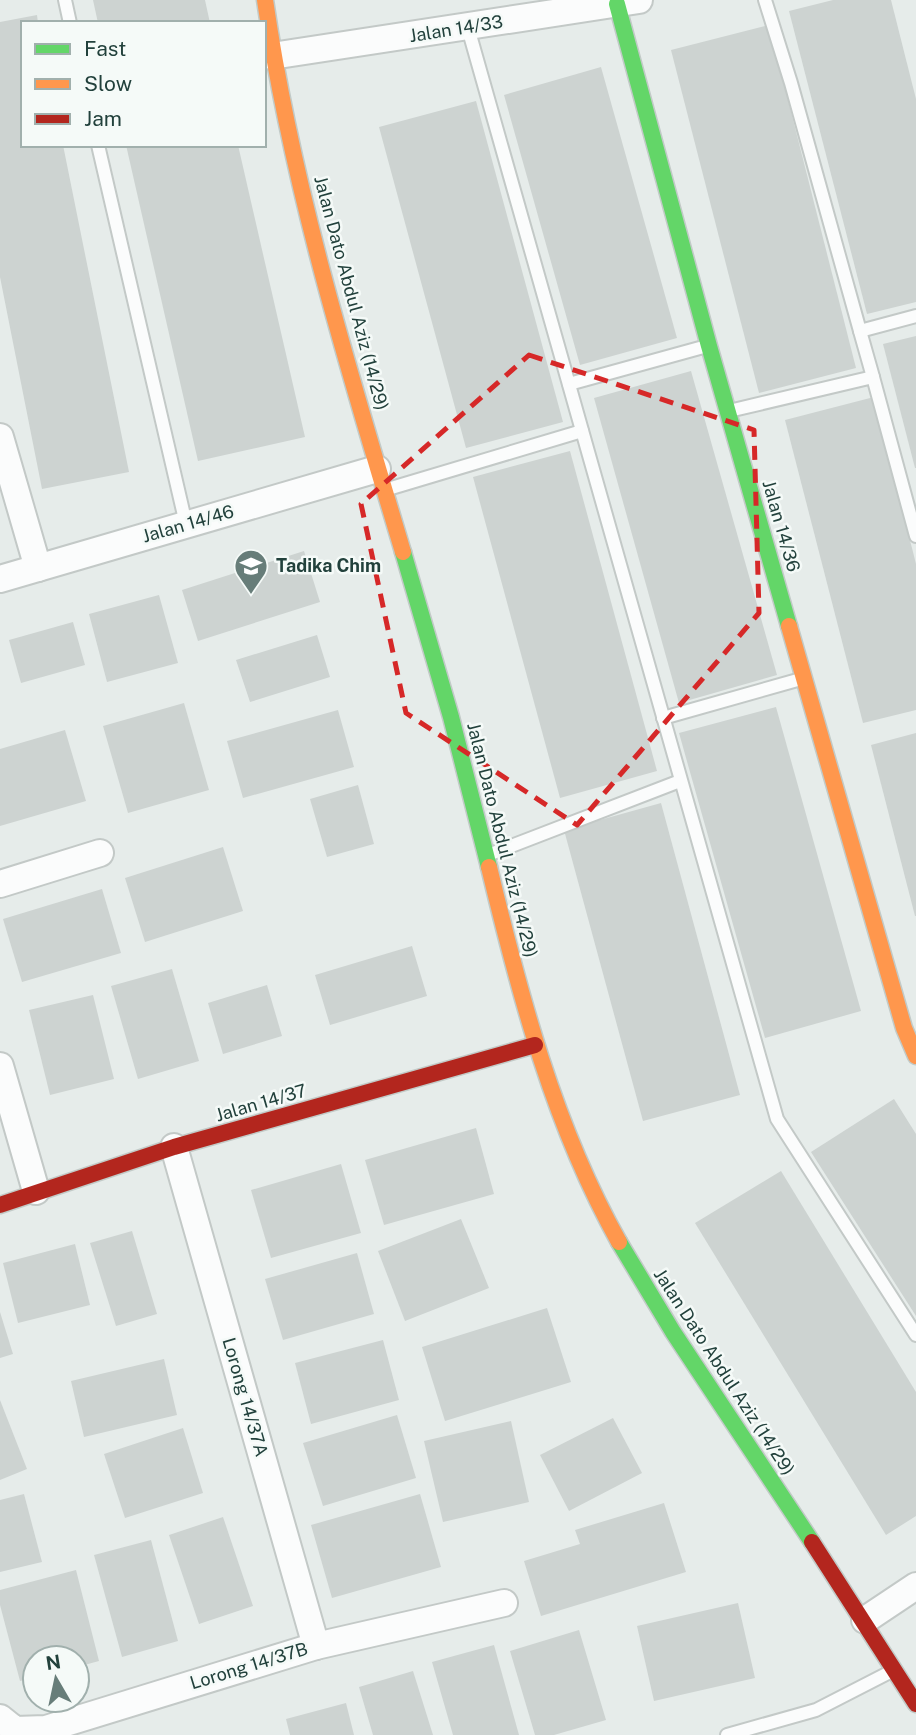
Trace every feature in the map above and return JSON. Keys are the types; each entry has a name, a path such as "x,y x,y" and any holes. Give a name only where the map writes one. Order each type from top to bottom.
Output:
{"street":[{"name":"Jalan Dato Abdul Aziz (14/29)","path":"265,0 272,57 321,263 380,480 452,721 535,1045 584,1173 652,1301 865,1620 916,1704"},
{"name":"Jalan 14/33","path":"272,57 628,2"},
{"name":"Jalan 14/36","path":"628,2 709,346 904,1028 916,1056"},
{"path":"0,438 38,568"},
{"name":"Jalan 14/46","path":"0,579 186,524 380,480"},
{"path":"0,884 100,853"},
{"name":"Jalan 14/37","path":"0,1205 174,1147 535,1045"},
{"path":"0,1066 36,1191"},
{"name":"Lorong 14/37A","path":"174,1147 316,1646"},
{"path":"865,1620 916,1586"},
{"name":"Lorong 14/37B","path":"0,1718 5,1725 15,1730 46,1729 316,1646 504,1603"}],"lane":[{"path":"65,0 70,21"},
{"path":"765,0 791,83 916,536"},
{"path":"468,28 777,1119 916,1335"},
{"path":"98,147 186,524"},
{"path":"860,331 916,316"},
{"path":"569,384 709,346"},
{"path":"729,411 873,377"},
{"path":"380,480 582,431"},
{"path":"663,718 804,678"},
{"path":"486,856 680,781"},
{"path":"727,1735 816,1710 895,1670"}],"highlighted area":[{"path":"529,355 754,430 759,613 577,825 406,713 361,504"}],"building":[{"path":"93,0 205,0 210,21 98,21"},
{"path":"833,0 891,0 916,99 916,302 867,314 789,11"},
{"path":"37,15 38,21 21,21 21,147 63,147 129,472 42,489 0,277 0,22"},
{"path":"769,25 856,368 759,393 671,50"},
{"path":"601,67 677,338 580,365 504,95"},
{"path":"476,101 563,422 466,448 379,127"},
{"path":"126,147 238,147 305,437 198,461"},
{"path":"916,336 916,468 915,468 883,344"},
{"path":"691,371 777,675 679,703 594,398"},
{"path":"874,397 916,564 916,710 863,723 785,420"},
{"path":"570,451 657,771 560,798 473,477"},
{"name":"Tadika Chim","path":"304,551 320,602 198,641 182,590"},
{"path":"159,595 178,663 107,682 89,614"},
{"path":"73,622 85,665 21,683 9,640"},
{"path":"317,635 330,677 250,702 236,660"},
{"path":"184,703 209,790 128,813 103,726"},
{"path":"776,707 861,1011 765,1038 679,733"},
{"path":"338,710 354,767 243,798 227,741"},
{"path":"65,730 86,801 0,826 0,749"},
{"path":"916,733 916,916 915,916 871,745"},
{"path":"358,785 374,844 327,857 310,799"},
{"path":"661,803 740,1095 643,1121 564,830"},
{"path":"223,847 243,911 145,942 125,878"},
{"path":"102,889 121,953 22,982 3,919"},
{"path":"412,946 427,996 330,1025 315,975"},
{"path":"172,969 199,1061 138,1079 111,986"},
{"path":"267,985 282,1036 223,1054 208,1003"},
{"path":"93,995 114,1079 50,1095 29,1010"},
{"path":"894,1099 916,1134 916,1316 811,1152"},
{"path":"476,1128 494,1194 384,1225 365,1160"},
{"path":"341,1164 361,1233 271,1258 251,1190"},
{"path":"781,1171 916,1392 916,1516 886,1535 695,1223"},
{"path":"461,1219 489,1288 405,1321 378,1251"},
{"path":"132,1231 157,1314 116,1326 90,1243"},
{"path":"75,1244 90,1305 18,1323 3,1263"},
{"path":"357,1253 374,1314 283,1340 265,1279"},
{"path":"547,1308 571,1382 445,1421 422,1347"},
{"path":"0,1312 13,1354 0,1358"},
{"path":"383,1340 399,1400 311,1424 295,1363"},
{"path":"164,1359 177,1415 84,1437 71,1381"},
{"path":"0,1400 27,1469 0,1480"},
{"path":"397,1415 416,1478 323,1506 303,1443"},
{"path":"613,1418 642,1473 569,1511 540,1455"},
{"path":"511,1421 529,1502 443,1522 424,1441"},
{"path":"183,1428 203,1493 125,1518 104,1454"},
{"path":"24,1494 42,1562 0,1572 0,1500"},
{"path":"420,1494 441,1567 332,1598 311,1525"},
{"path":"664,1503 686,1572 541,1616 524,1561 580,1544 575,1530"},
{"path":"223,1517 253,1606 199,1624 169,1535"},
{"path":"151,1540 178,1641 122,1657 94,1555"},
{"path":"76,1570 99,1661 91,1663 91,1644 21,1644 20,1681 0,1605 0,1590"},
{"path":"738,1603 755,1678 654,1701 637,1626"},
{"path":"579,1630 606,1720 554,1735 535,1735 510,1651"},
{"path":"494,1645 519,1735 453,1735 432,1662"},
{"path":"413,1671 433,1735 373,1735 359,1687"},
{"path":"346,1703 354,1735 290,1735 286,1719"}],"traffic: fast":[{"path":"617,4 709,346 789,626"},
{"path":"403,552 451,717 489,867"},
{"path":"619,1242 673,1332 812,1542"}],"traffic: slow":[{"path":"265,0 276,70 306,209 403,552"},
{"path":"789,626 904,1028 916,1056"},
{"path":"489,867 513,964 557,1106 596,1198 619,1242"}],"traffic: jam":[{"path":"0,1205 174,1147 535,1045"},
{"path":"812,1542 916,1704"}],"place":[{"name":"Tadika Chim","path":"251,596"}]}
